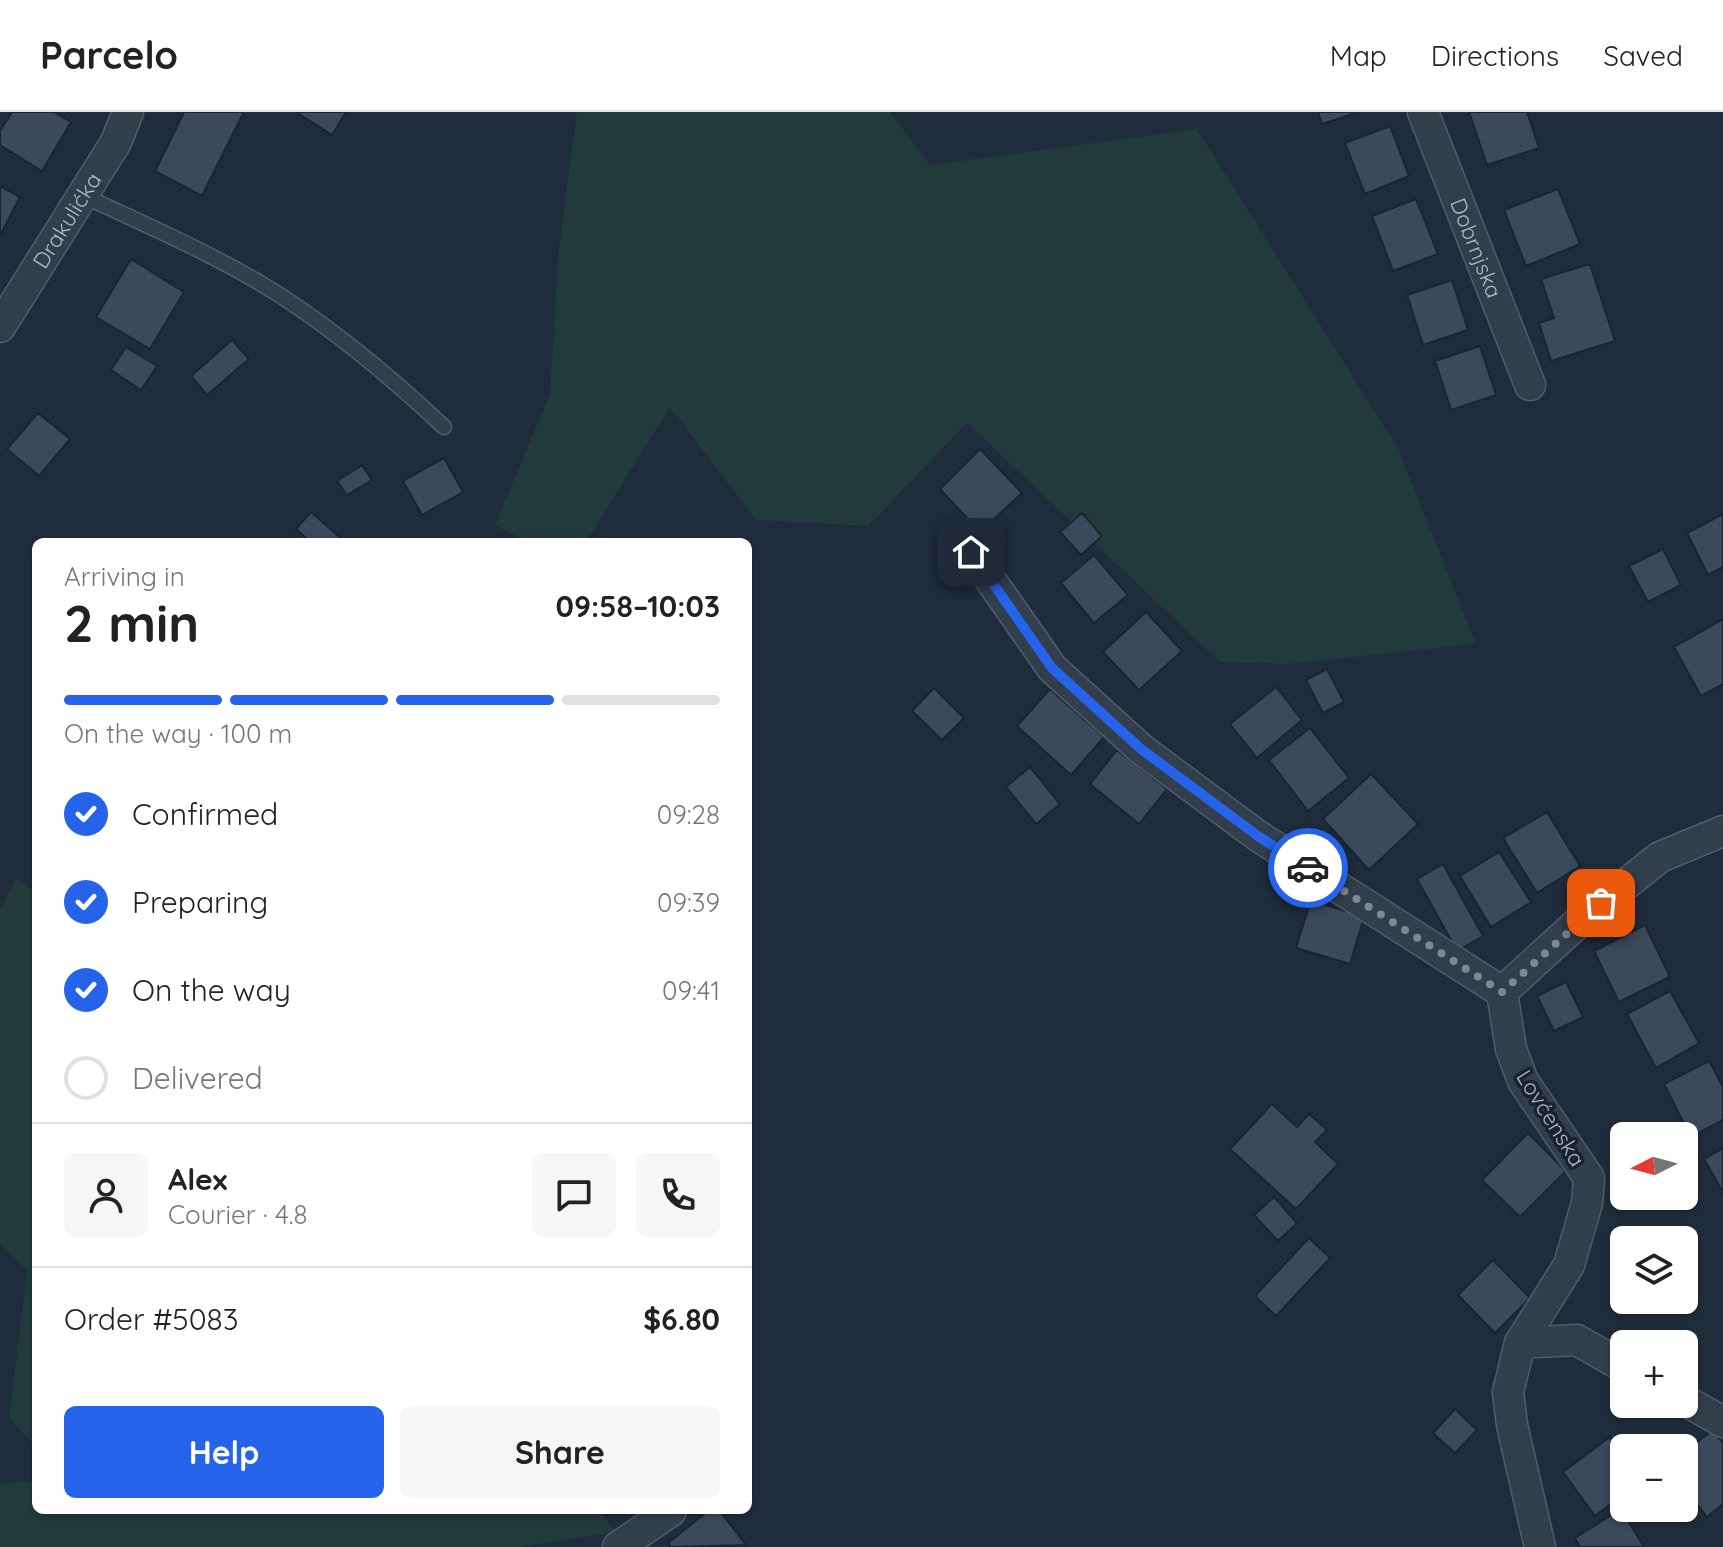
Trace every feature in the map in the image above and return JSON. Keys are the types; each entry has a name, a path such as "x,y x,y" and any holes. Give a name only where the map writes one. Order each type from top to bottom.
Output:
{"street":[{"name":"Drakulićka","path":"0,327 116,142 128,112"},
{"name":"Dobrnjska","path":"1423,112 1530,385"},
{"path":"971,552 1052,668 1141,749 1258,836 1502,992 1582,919 1660,857 1723,831"},
{"name":"Lovćenska","path":"1502,992 1511,1049 1523,1081 1589,1178 1587,1203 1569,1265 1520,1343 1508,1392 1512,1425 1540,1547"},
{"path":"1520,1343 1577,1340 1610,1359"},
{"path":"1698,1408 1723,1422"},
{"path":"618,1547 667,1514"}],"lane":[{"path":"82,195 209,255 279,295 399,385 444,427"}],"green space":[{"path":"577,112 890,112 930,165 1197,129 1399,450 1476,644 1288,664 1220,662 967,423 868,526 756,520 670,407 588,538 519,538 495,525 550,394 559,248"},
{"path":"16,878 32,889 32,1442 9,1418 27,1271 0,1244 0,910"},
{"path":"32,1480 32,1514 602,1514 616,1532 519,1547 0,1547 0,1484"}],"building":[{"path":"12,112 54,112 71,122 42,171 0,145 0,131"},
{"path":"184,112 244,112 202,196 155,171"},
{"path":"296,112 346,112 332,135"},
{"path":"1318,112 1359,112 1322,124"},
{"path":"1469,112 1527,112 1539,148 1487,165"},
{"path":"1390,126 1409,176 1365,194 1345,143"},
{"path":"0,186 20,197 0,236"},
{"path":"1558,189 1580,244 1526,266 1504,210"},
{"path":"1416,199 1438,254 1393,271 1372,216"},
{"path":"131,259 184,292 150,349 96,317"},
{"path":"1590,264 1615,341 1551,361 1539,323 1554,318 1541,279"},
{"path":"1452,280 1468,330 1423,345 1407,295"},
{"path":"232,340 249,359 207,395 191,376"},
{"path":"1480,346 1496,395 1451,410 1435,361"},
{"path":"126,347 157,366 141,390 111,370"},
{"path":"38,413 70,439 39,476 7,449"},
{"path":"980,449 1022,493 980,532 940,489"},
{"path":"444,458 463,492 422,515 403,481"},
{"path":"362,465 372,480 347,495 337,481"},
{"path":"311,512 340,538 306,538 296,529"},
{"path":"1082,513 1102,536 1081,555 1060,532"},
{"path":"1723,514 1723,567 1708,575 1687,533"},
{"path":"1663,549 1681,585 1648,602 1629,566"},
{"path":"1094,555 1128,595 1094,623 1061,583"},
{"path":"1146,612 1182,651 1139,690 1103,652"},
{"path":"1723,619 1723,684 1701,696 1674,647"},
{"path":"1327,669 1344,702 1323,713 1306,680"},
{"path":"1276,687 1302,720 1257,758 1230,724"},
{"path":"934,688 964,718 942,740 912,711"},
{"path":"1050,689 1104,737 1071,775 1017,726"},
{"path":"1310,728 1349,778 1308,811 1269,760"},
{"path":"1117,750 1167,789 1139,824 1090,784"},
{"path":"1030,767 1060,804 1036,824 1006,787"},
{"path":"1371,774 1418,824 1369,870 1323,819"},
{"path":"1547,812 1580,866 1537,893 1503,838"},
{"path":"1499,852 1531,902 1491,927 1460,876"},
{"path":"1443,864 1483,936 1457,951 1417,879"},
{"path":"1311,900 1364,917 1350,964 1296,948"},
{"path":"1645,925 1670,977 1619,1002 1594,951"},
{"path":"1566,982 1583,1017 1554,1031 1537,996"},
{"path":"1670,991 1699,1043 1656,1068 1627,1014"},
{"path":"1709,1061 1723,1087 1723,1120 1698,1133 1698,1122 1683,1122 1664,1084"},
{"path":"1272,1104 1297,1127 1309,1114 1327,1130 1315,1142 1338,1164 1296,1209 1230,1149"},
{"path":"1528,1133 1566,1171 1520,1217 1482,1180"},
{"path":"1723,1148 1723,1192 1704,1159"},
{"path":"1274,1197 1297,1223 1278,1241 1254,1215"},
{"path":"1309,1238 1330,1258 1276,1316 1255,1296"},
{"path":"1493,1260 1530,1298 1495,1333 1458,1295"},
{"path":"1455,1409 1477,1430 1455,1453 1433,1433"},
{"path":"1712,1430 1723,1443 1723,1504 1707,1517 1698,1505 1698,1442"},
{"path":"1610,1437 1610,1505 1595,1516 1563,1472"},
{"path":"704,1514 722,1514 746,1545 671,1547 668,1543"},
{"path":"1610,1516 1610,1522 1629,1522 1644,1547 1580,1547 1575,1538"}],"way so far":[{"path":"1308,868 1502,992 1601,903"}],"route":[{"path":"971,552 1052,668 1141,749 1258,836 1308,868"}]}
